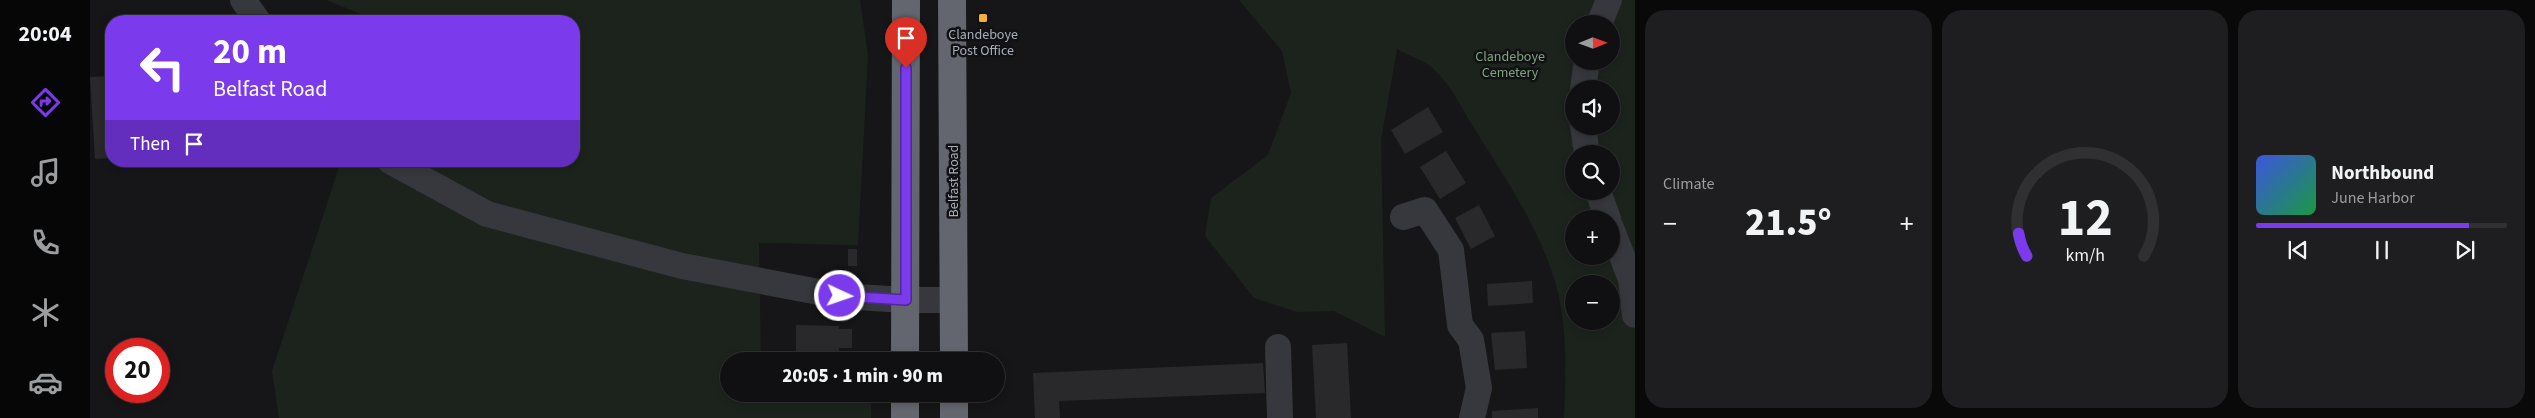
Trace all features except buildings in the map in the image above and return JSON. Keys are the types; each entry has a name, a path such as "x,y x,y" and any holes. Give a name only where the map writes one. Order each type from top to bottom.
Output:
{"highway":[{"path":"905,352 906,0"},
{"name":"Belfast Road","path":"952,0 954,352"},
{"path":"905,402 905,418"}],"street":[{"path":"242,0 253,15"},
{"path":"1603,15 1610,0"},
{"path":"401,167 487,214 682,266 840,296 906,300 953,300"},
{"path":"1403,217 1425,210 1451,250 1460,325 1471,340 1479,388 1472,418"},
{"path":"1620,252 1630,279 1635,315"},
{"path":"1278,347 1280,418"}],"green space":[{"path":"326,0 860,0 868,56 858,245 759,243 761,352 720,352 720,402 871,402 871,418 279,418 272,371 339,167 580,167 580,15 364,15"},
{"name":"Clandeboye Cemetery","path":"1239,0 1635,0 1635,418 1564,418 1565,348 1562,312 1554,278 1538,238 1507,180 1448,86 1430,66 1397,49 1381,140 1385,337 1334,311 1297,312 1254,298 1205,236 1211,198 1268,155 1291,93 1282,51"}],"place":[{"name":"Clandeboye Post Office","path":"983,18"}],"route":[{"path":"840,296 906,300 906,68"}]}
